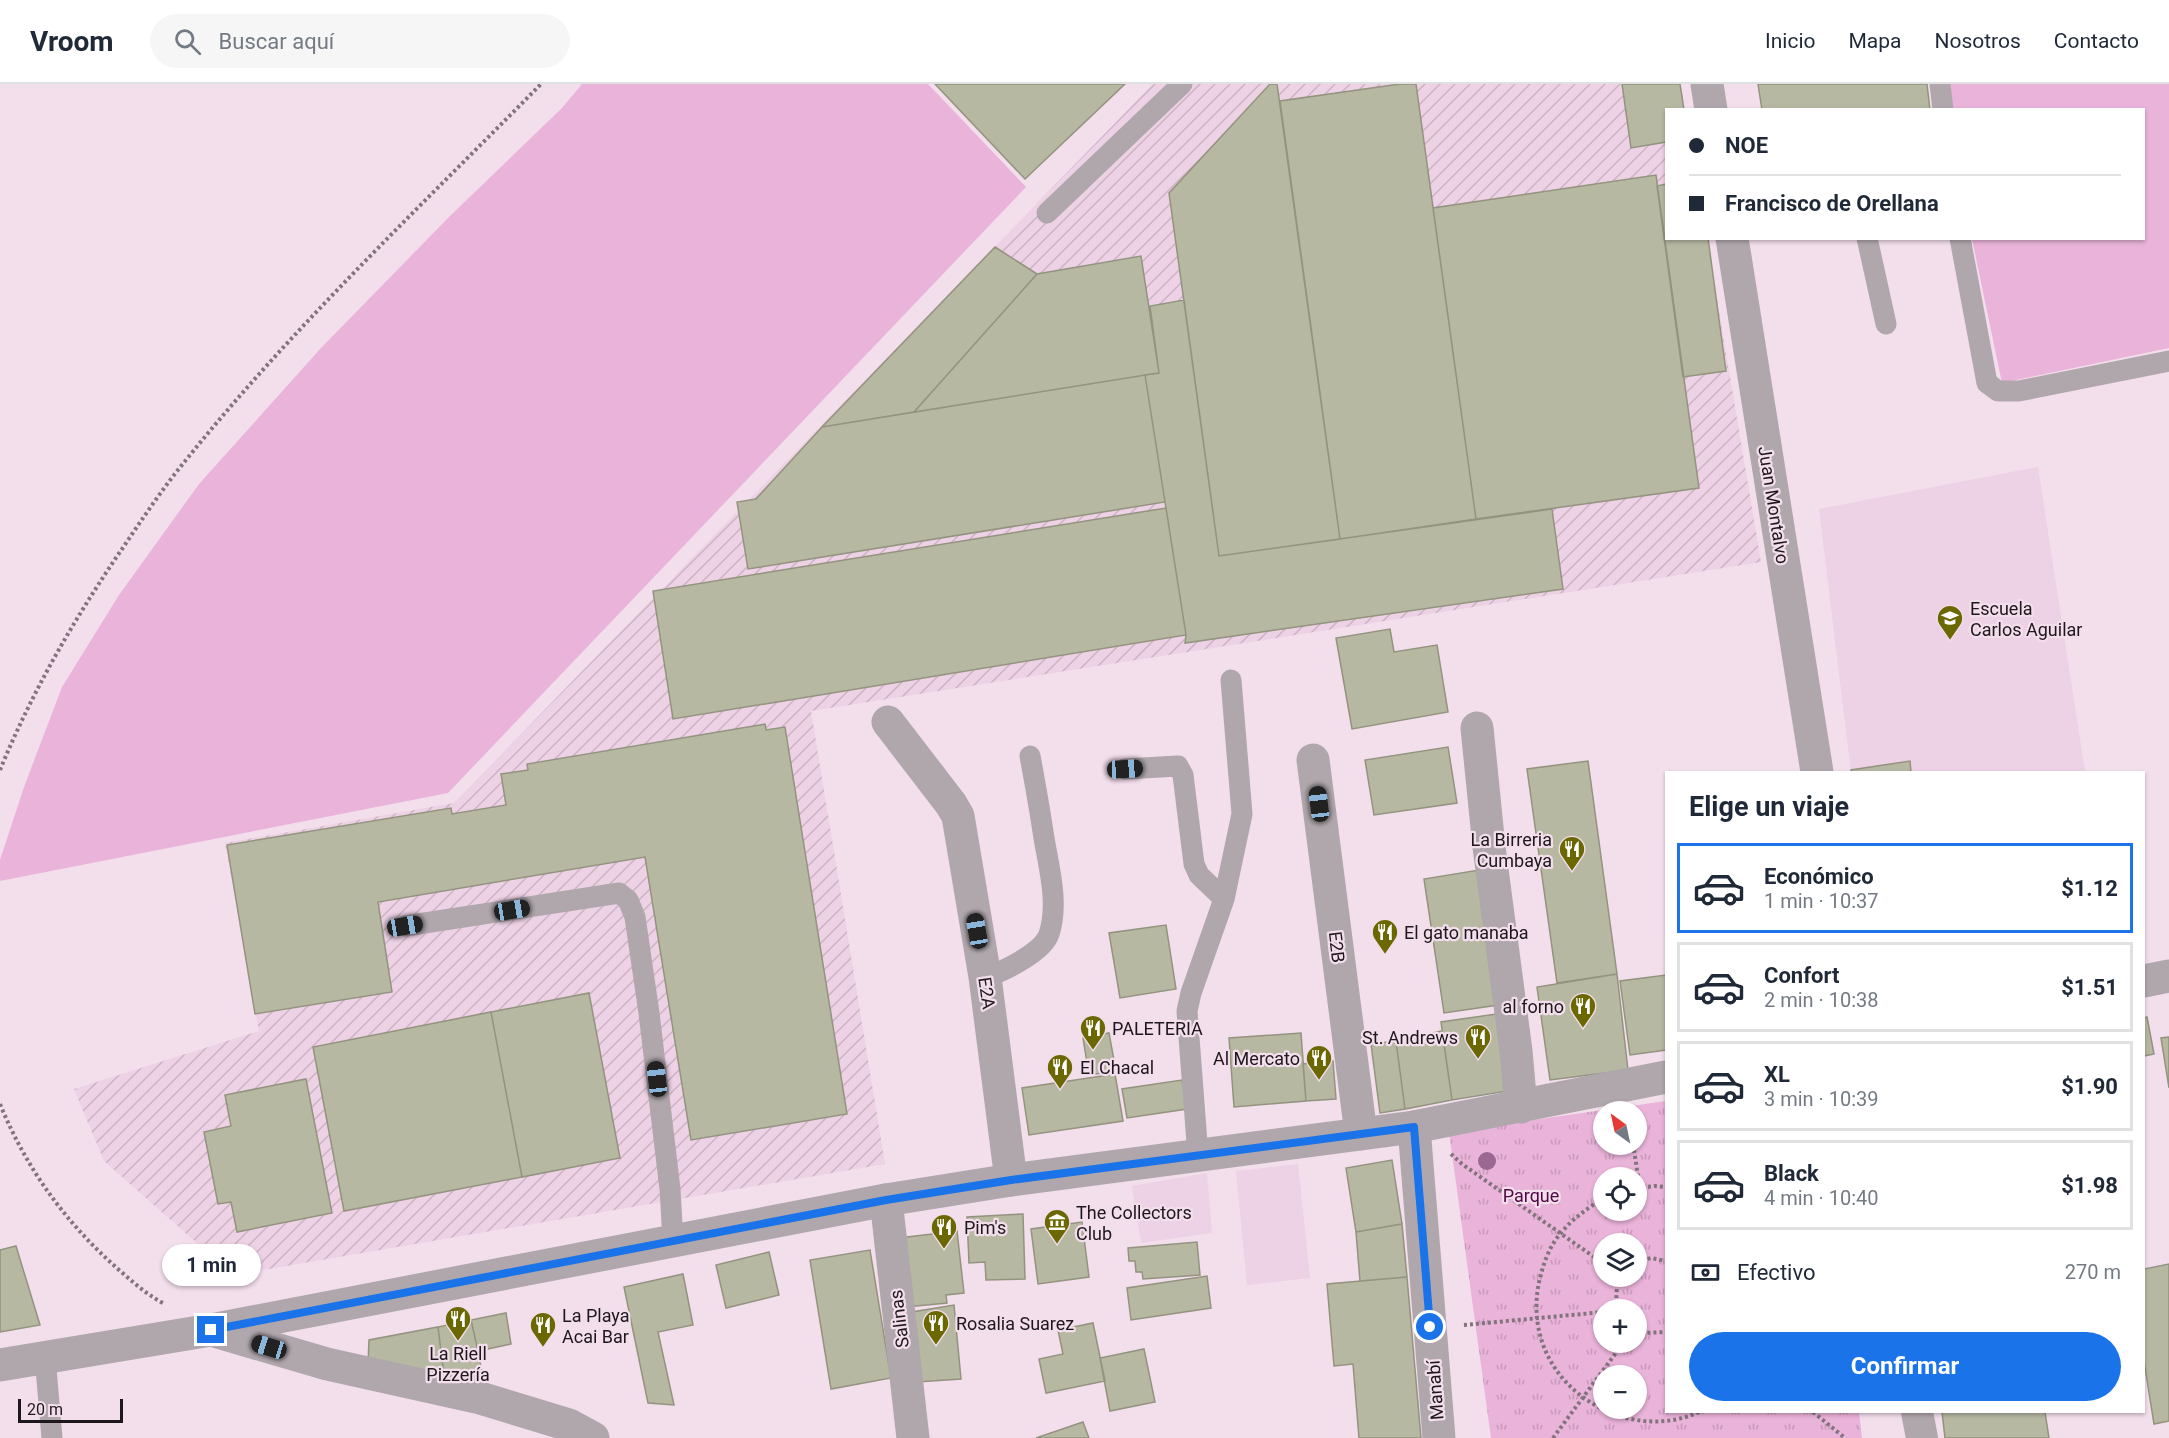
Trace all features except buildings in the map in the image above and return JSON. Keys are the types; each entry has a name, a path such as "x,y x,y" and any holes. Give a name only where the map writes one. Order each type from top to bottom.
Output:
{"street":[{"path":"1707,84 1711,108"},
{"name":"Juan Montalvo","path":"1732,240 1817,771"},
{"name":"E2A","path":"888,722 958,816 985,977 1011,1180"},
{"path":"1477,728 1489,847 1516,1051 1521,1107"},
{"name":"E2B","path":"1313,760 1361,1134"},
{"path":"2145,981 2169,976"},
{"path":"17,1363 211,1330 886,1200 1011,1180 1414,1127 1665,1077"},
{"name":"Manabí","path":"1414,1127 1439,1438"},
{"name":"Salinas","path":"886,1200 913,1438"},
{"path":"211,1330 327,1364 480,1398 569,1425 593,1438"},
{"path":"1917,1413 1922,1438"}],"lane":[{"path":"1047,213 1182,84"},
{"path":"1940,84 1943,108"},
{"path":"1867,240 1886,324"},
{"path":"1960,240 1987,383 1998,391 2019,391 2169,361"},
{"path":"1198,1156 1187,1011 1191,993 1224,899 1242,814 1231,680"},
{"path":"985,977 999,973 1037,950 1049,936 1053,888 1030,756"},
{"path":"1125,769 1178,766 1183,775 1194,864 1199,875 1224,899"},
{"path":"405,926 619,893 628,900 635,917 650,1013 670,1189 673,1240"},
{"path":"17,1363 52,1438"}],"path":[{"path":"0,770 41,680 84,605 138,524 184,462 240,394 541,84"},
{"path":"0,1104 14,1138 47,1192 100,1253 149,1296 211,1330"},
{"path":"1449,1151 1462,1164 1593,1256"},
{"path":"1647,1188 1665,1187"},
{"path":"1593,1205 1580,1213 1560,1234 1545,1259 1538,1287 1537,1317 1541,1340 1551,1362 1565,1382 1582,1398 1607,1412 1634,1420 1663,1422 1697,1413"},
{"path":"1647,1259 1665,1261"},
{"path":"1457,1326 1593,1313"},
{"path":"1647,1333 1665,1332"},
{"path":"1553,1438 1616,1353"},
{"path":"1814,1413 1845,1438"}],"shaded area":[{"path":"1153,84 1681,84 1685,108 1665,108 1665,240 1707,240 1761,562 811,711 885,1164 233,1275 104,1161 74,1089 259,1031 225,843 454,803"},
{"name":"Escuela Carlos Aguilar","path":"2038,467 2085,771 1851,771 1819,509"},
{"path":"1298,1164 1310,1278 1247,1285 1236,1171"},
{"path":"1207,1173 1212,1233 1141,1243 1132,1186"}],"green space":[{"path":"582,84 928,84 1026,187 448,793 0,881 0,860 24,787 62,687 119,595 199,484 321,348 450,216 562,108"},
{"path":"1940,84 2169,84 2169,348 2002,383 1972,240 2145,240 2145,108 1945,108"},
{"name":"Parque","path":"1665,1101 1665,1413 1859,1413 1862,1438 1491,1438 1449,1132 1593,1111 1593,1155 1647,1155 1647,1104"}],"place":[{"name":"Escuela Carlos Aguilar","path":"1950,641"},
{"name":"La Birreria Cumbaya","path":"1572,872"},
{"name":"El gato manaba","path":"1385,955"},
{"name":"al forno","path":"1583,1029"},
{"name":"PALETERIA","path":"1093,1051"},
{"name":"St. Andrews","path":"1478,1060"},
{"name":"Al Mercato","path":"1319,1081"},
{"name":"El Chacal","path":"1060,1090"},
{"name":"The Collectors Club","path":"1057,1245"},
{"name":"Pim's","path":"944,1250"},
{"name":"La Riell Pizzería","path":"458,1342"},
{"name":"Rosalia Suarez","path":"936,1346"},
{"name":"La Playa Acai Bar","path":"543,1348"}],"route":[{"path":"211,1330 886,1200 1011,1180 1414,1127 1430,1327"}]}
